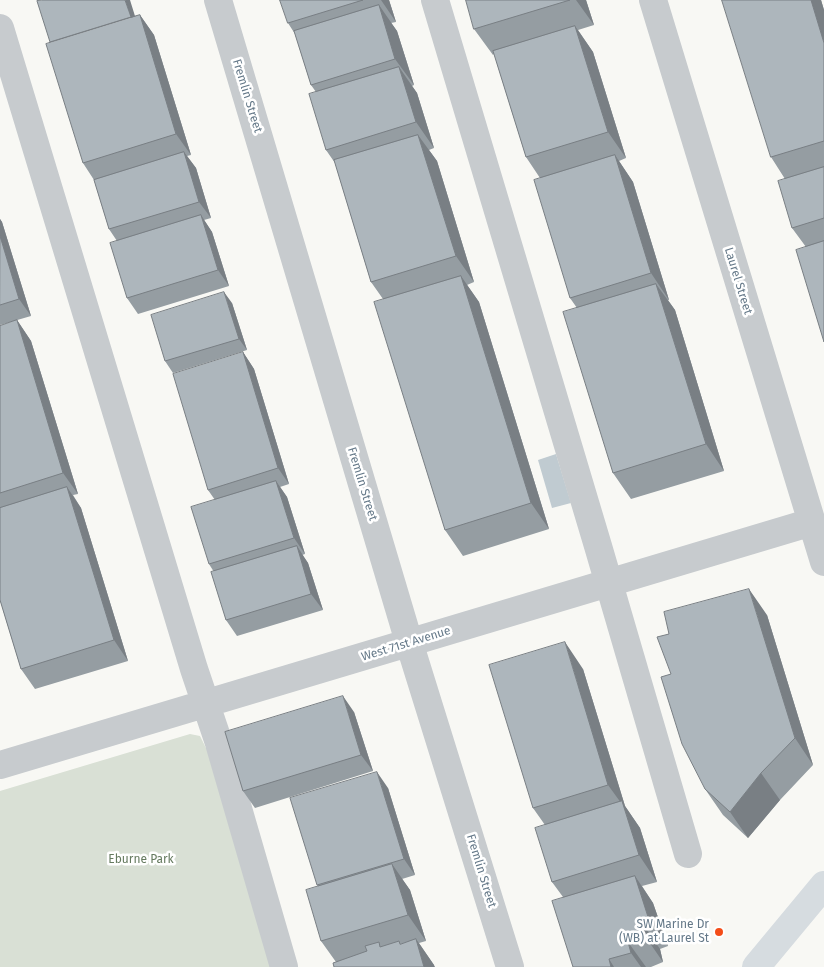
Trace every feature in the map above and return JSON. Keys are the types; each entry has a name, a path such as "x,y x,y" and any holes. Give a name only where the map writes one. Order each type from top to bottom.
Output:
{"main road":[{"path":"756,967 824,885"}],"street":[{"name":"Fremlin Street","path":"218,0 409,642 510,967"},
{"path":"435,0 688,854"},
{"name":"Laurel Street","path":"653,0 824,562"},
{"path":"0,28 284,967"},
{"name":"West 71st Avenue","path":"0,765 812,522"}],"green space":[{"name":"Eburne Park","path":"190,734 200,736 206,748 219,743 284,967 0,967 0,791"}],"shaded area":[{"path":"556,454 571,503 552,508 538,460"}],"building":[{"path":"125,0 131,17 50,42 37,1"},
{"path":"280,0 363,0 288,23"},
{"path":"466,0 570,0 474,29"},
{"path":"722,0 811,0 824,43 824,141 771,157"},
{"path":"379,5 395,59 311,85 294,31"},
{"path":"140,15 176,134 83,163 46,44"},
{"path":"575,26 608,132 526,157 493,51"},
{"path":"399,67 416,122 326,150 309,94"},
{"path":"418,135 456,256 371,282 334,160"},
{"path":"184,152 199,202 109,229 94,180"},
{"path":"615,155 651,273 570,298 534,180"},
{"path":"824,167 824,218 792,228 778,181"},
{"path":"201,215 218,270 127,298 110,243"},
{"path":"0,236 19,299 0,305"},
{"path":"824,241 824,342 796,250"},
{"path":"461,276 531,503 445,530 374,302"},
{"path":"656,284 706,444 613,473 563,312"},
{"path":"224,292 239,339 165,361 151,315"},
{"path":"17,320 63,473 0,493 0,326"},
{"path":"243,352 278,468 208,490 173,374"},
{"path":"276,481 294,538 209,564 191,507"},
{"path":"67,487 114,640 21,669 0,600 0,508"},
{"path":"297,546 311,594 226,620 211,572"},
{"path":"749,589 795,738 761,773 730,812 705,789 682,744 661,677 671,674 657,637 669,634 664,612"},
{"path":"565,642 608,785 533,808 489,665"},
{"path":"343,696 361,755 243,791 225,732"},
{"path":"377,772 404,859 317,885 290,798"},
{"path":"622,801 639,855 552,882 535,828"},
{"path":"392,864 408,915 321,941 306,890"},
{"path":"635,876 649,920 642,923 645,936 628,942 631,953 609,959 611,967 573,967 552,901"},
{"path":"416,939 424,967 334,967 333,963 367,951 365,946 379,942 380,947 399,941 400,944"}],"place":[{"name":"SW Marine Dr (WB) at Laurel St","path":"719,932"}]}
